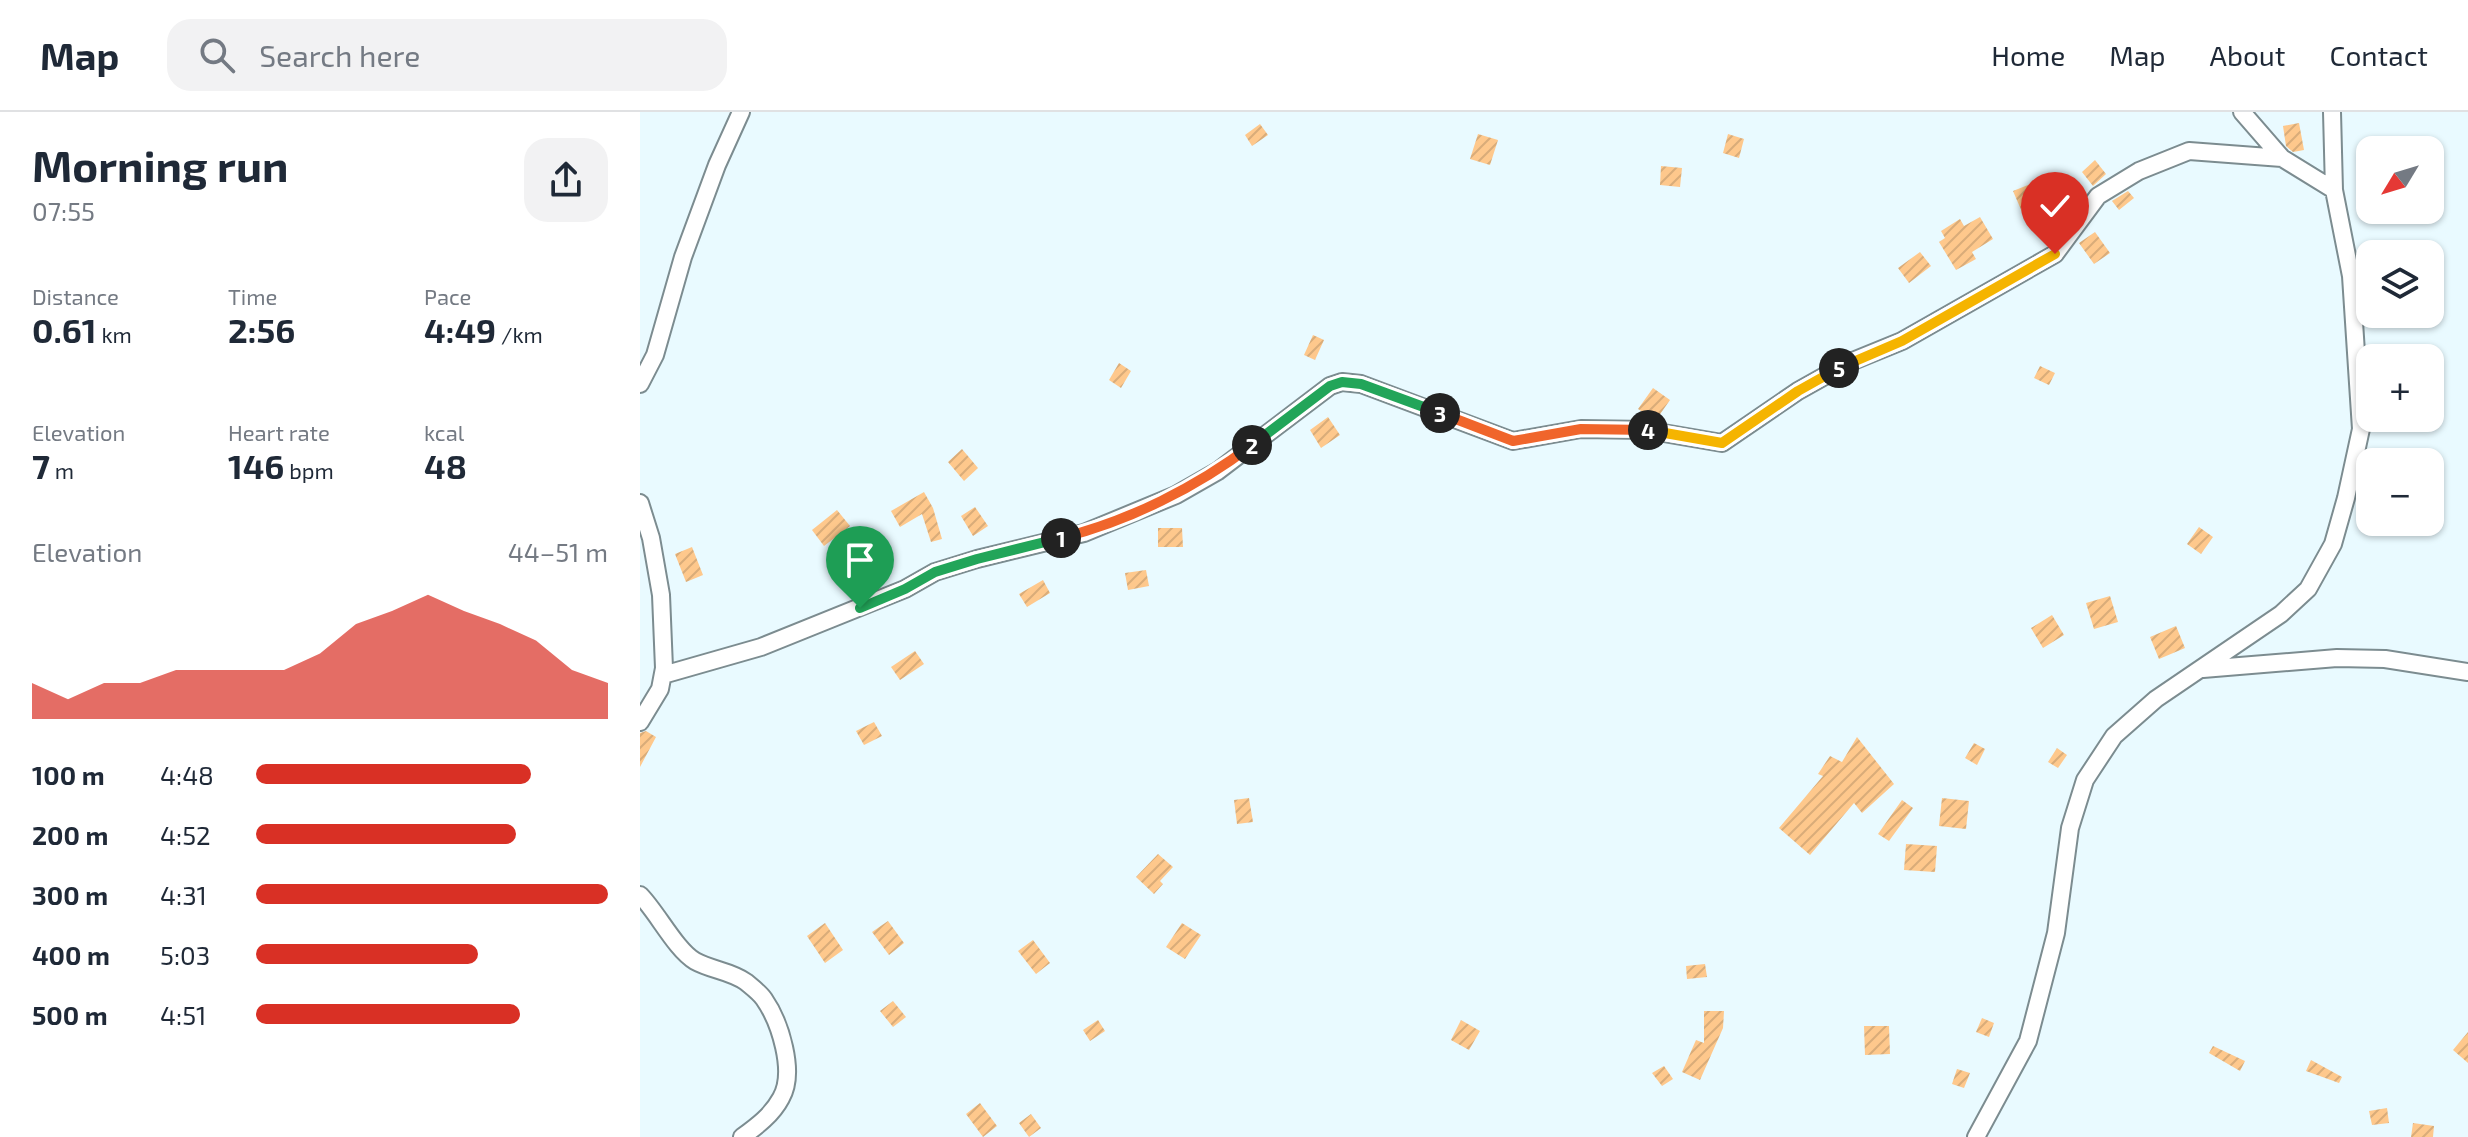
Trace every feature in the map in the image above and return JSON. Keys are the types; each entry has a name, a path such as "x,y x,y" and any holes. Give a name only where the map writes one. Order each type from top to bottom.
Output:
{"street":[{"path":"640,384 655,355 683,257 717,165 741,112"},
{"path":"2242,112 2282,158 2334,190"},
{"path":"1976,1137 2028,1041 2056,933 2070,828 2085,780 2114,736 2156,699 2281,614 2308,589 2333,544 2361,429 2351,276 2334,190 2332,112"},
{"path":"663,675 761,647 905,589 935,572 1084,533 1176,495 1218,471 1330,386 1342,382 1361,384 1513,441 1581,429 1646,430 1722,443 1798,391 1848,363 1902,341 2055,254 2098,196 2139,171 2189,151 2282,158"},
{"path":"640,503 651,538 661,595 664,668 660,689 640,722"},
{"path":"2200,669 2337,658 2385,659 2468,672"},
{"path":"640,895 667,927 678,946 695,961 742,980 764,997 775,1021 785,1048 787,1074 783,1097 765,1120 742,1137"}],"building":[{"path":"2299,123 2304,150 2293,152 2286,146 2283,126"},
{"path":"1260,124 1268,135 1252,146 1245,135"},
{"path":"1478,134 1498,140 1490,165 1470,159"},
{"path":"1728,134 1744,139 1739,158 1723,153"},
{"path":"2095,160 2106,174 2093,186 2082,172"},
{"path":"1661,166 1682,168 1680,187 1660,185"},
{"path":"2033,183 2042,203 2022,212 2013,191"},
{"path":"2128,191 2134,198 2119,210 2112,201"},
{"path":"1980,217 1993,239 1972,252 1976,259 1956,270 1939,242 1945,238 1941,231 1960,219 1964,226"},
{"path":"2095,232 2110,253 2094,264 2079,243"},
{"path":"1920,252 1931,266 1909,283 1898,268"},
{"path":"1313,335 1324,340 1315,360 1304,355"},
{"path":"1119,363 1131,371 1121,388 1109,380"},
{"path":"2040,366 2055,373 2049,385 2034,378"},
{"path":"1653,388 1670,400 1656,420 1638,409"},
{"path":"1328,417 1340,435 1321,448 1310,430"},
{"path":"962,449 978,468 964,481 948,462"},
{"path":"924,492 933,508 942,539 931,542 922,514 900,527 891,511"},
{"path":"975,507 988,526 973,536 961,516"},
{"path":"837,510 850,526 824,546 812,530"},
{"path":"2199,527 2213,537 2201,554 2187,544"},
{"path":"1158,528 1182,528 1183,547 1158,547"},
{"path":"692,547 703,575 686,582 675,554"},
{"path":"1146,570 1149,586 1128,590 1125,573"},
{"path":"1043,580 1050,593 1027,607 1019,594"},
{"path":"2110,596 2118,622 2094,629 2086,603"},
{"path":"2052,615 2064,635 2043,648 2031,628"},
{"path":"2176,626 2185,648 2159,659 2150,637"},
{"path":"915,651 924,664 900,680 891,667"},
{"path":"874,722 882,736 864,745 856,731"},
{"path":"646,731 656,737 640,767 640,733"},
{"path":"1857,737 1894,784 1862,813 1854,803 1810,855 1779,828 1823,776 1818,774 1830,756 1842,762"},
{"path":"1974,743 1985,749 1977,765 1965,758"},
{"path":"2057,748 2067,755 2058,768 2048,762"},
{"path":"1249,798 1253,822 1237,824 1234,800"},
{"path":"1942,798 1969,801 1966,829 1939,826"},
{"path":"1902,800 1913,808 1889,841 1878,834"},
{"path":"1906,844 1937,846 1935,872 1904,870"},
{"path":"1158,854 1173,867 1160,881 1163,884 1154,894 1136,877"},
{"path":"888,921 904,943 889,955 872,932"},
{"path":"825,923 843,950 825,963 807,936"},
{"path":"1182,923 1201,935 1185,959 1166,947"},
{"path":"1033,940 1050,963 1036,974 1018,951"},
{"path":"1705,964 1707,977 1687,979 1686,966"},
{"path":"893,1001 906,1017 893,1027 880,1011"},
{"path":"1704,1011 1724,1011 1723,1028 1700,1080 1682,1072 1696,1040 1704,1043"},
{"path":"1982,1018 1994,1023 1989,1037 1976,1032"},
{"path":"1098,1020 1105,1031 1090,1041 1083,1030"},
{"path":"1461,1020 1480,1031 1469,1050 1451,1040"},
{"path":"1864,1026 1889,1026 1890,1054 1865,1055"},
{"path":"2468,1032 2468,1063 2453,1050"},
{"path":"2213,1046 2245,1061 2240,1071 2209,1053"},
{"path":"2311,1060 2342,1077 2339,1083 2306,1071"},
{"path":"1664,1066 1673,1079 1662,1086 1652,1073"},
{"path":"1957,1069 1970,1073 1964,1088 1952,1084"},
{"path":"980,1103 997,1126 983,1137 966,1114"},
{"path":"2387,1108 2389,1123 2372,1125 2369,1111"},
{"path":"1031,1114 1041,1128 1029,1137 1019,1123"},
{"path":"2413,1123 2434,1126 2433,1137 2411,1137"}],"route":[{"path":"860,608 935,572 1084,533 1176,495 1218,471 1330,386 1342,382 1361,384 1513,441 1581,429 1646,430 1722,443 1798,391 1848,363 1902,341 2055,254"}]}
